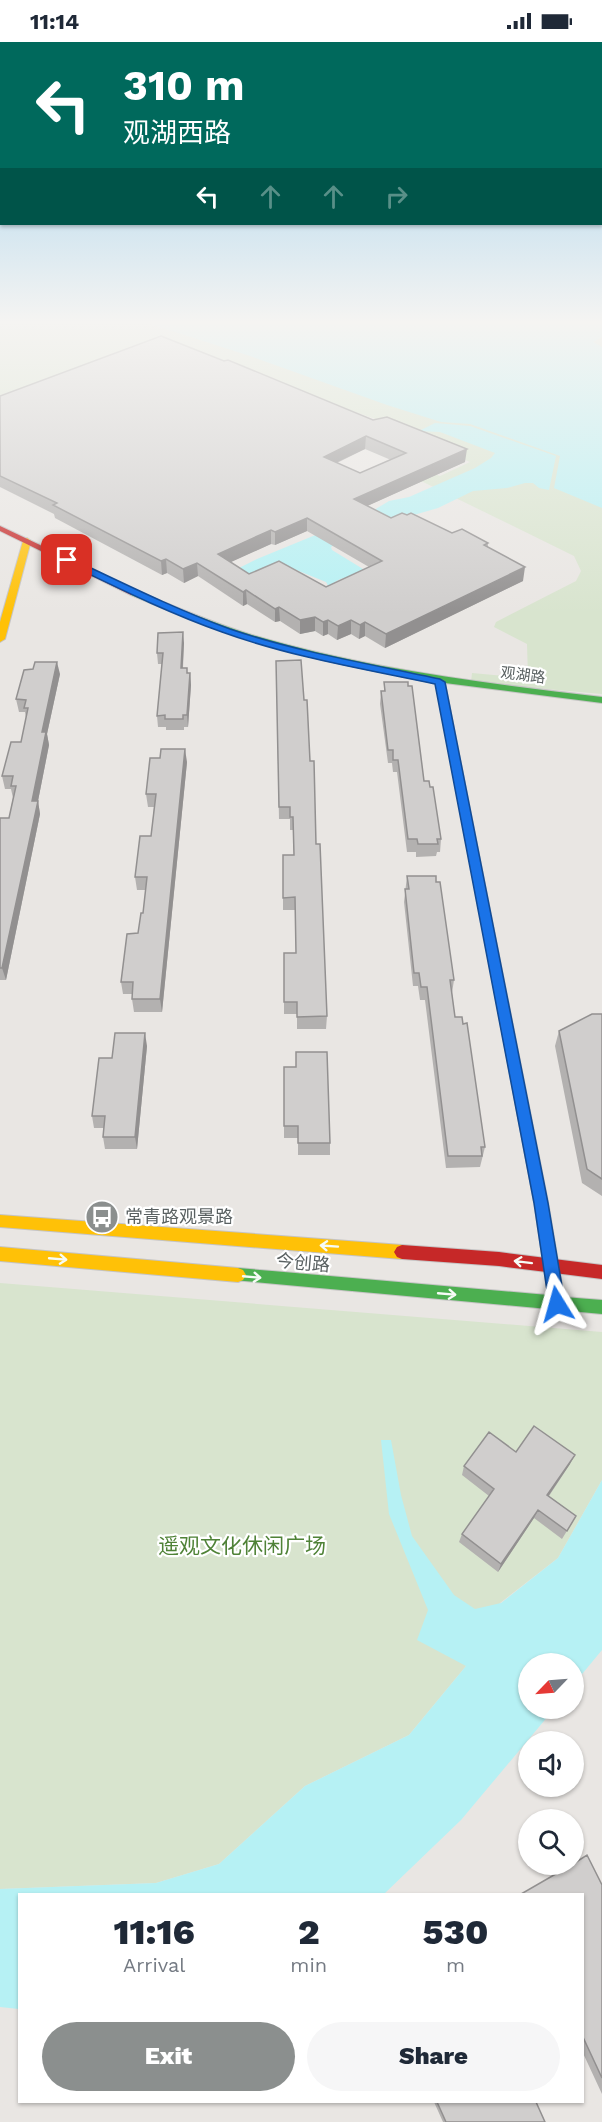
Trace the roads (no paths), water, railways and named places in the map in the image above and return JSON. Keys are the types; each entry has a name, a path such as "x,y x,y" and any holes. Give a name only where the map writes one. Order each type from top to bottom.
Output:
{"street":[{"name":"观湖路","path":"0,528 167,608 228,631 299,652 440,682 602,700"},
{"path":"0,639 27,541"},
{"path":"440,682 552,1265 557,1304"},
{"name":"今创路","path":"0,1221 499,1259 602,1272"},
{"name":"今创路","path":"0,1254 602,1307"}],"water":[{"path":"435,420 602,420 602,508 554,488 560,456 470,424"},
{"path":"435,423 470,426 556,456 549,490 539,488 533,483 525,483 507,488 473,491 438,508 355,532 331,547 332,550 363,569 365,575 354,580 340,579 335,582 334,587 329,587 326,582 289,567 236,584 219,578 257,559 369,513 389,501 409,497 475,468 495,453 440,432 419,431"},
{"path":"381,1440 391,1440 401,1495 412,1536 454,1595 475,1609 501,1603 558,1558 602,1480 602,1650 584,1672 584,1653 518,1653 518,1719 546,1719 536,1731 518,1731 518,1752 461,1820 385,1893 18,1893 18,2009 0,2007 0,1889 156,1883 219,1864 305,1786 409,1735 466,1666 417,1640 428,1610 389,1514"}],"place":[{"name":"常青路观景路","path":"102,1217"}],"park label":[{"name":"遥观文化休闲广场","path":"242,1546"}]}
